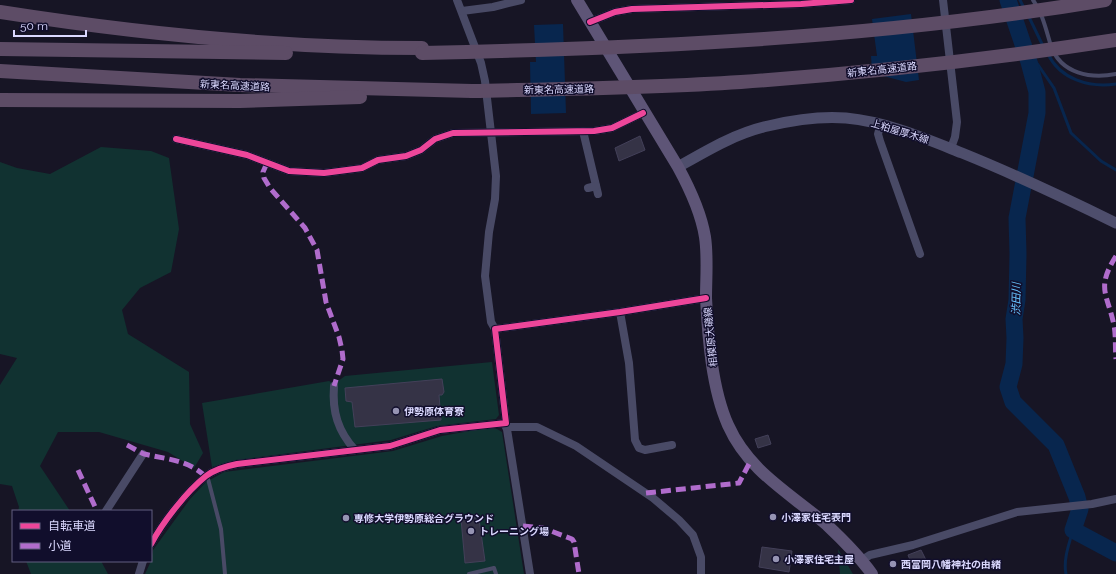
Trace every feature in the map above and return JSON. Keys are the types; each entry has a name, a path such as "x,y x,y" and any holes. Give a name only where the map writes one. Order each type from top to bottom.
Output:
{"highway":[{"path":"0,49 275,53 498,51 651,46 872,30 990,18 1104,0"},
{"path":"0,12 102,27 209,38 317,47 422,51"},
{"name":"新東名高速道路","path":"0,72 240,86 422,92 605,88 741,82 939,63 1116,40"},
{"path":"0,100 287,101 422,92"}],"main road":[{"name":"相模原大磯線","path":"577,0 678,167 692,194 705,237 706,298 717,390 722,412 734,438 755,467 826,525 862,560 872,574"},
{"name":"上粕屋厚木線","path":"678,167 738,136 767,126 800,120 845,118 881,123 951,148 1016,174 1116,223"}],"street":[{"path":"457,0 481,63 491,132 496,176 495,199 489,232 485,276 491,322 495,329 506,425 530,574"},
{"path":"462,11 493,7 521,0"},
{"path":"590,22 615,12 632,9 700,4 801,4 852,0"},
{"path":"943,0 957,122 955,137 951,148"},
{"path":"176,139 247,155 289,171 324,173 362,168 378,160 406,156 421,150 444,135 453,133 584,131 612,128 644,113"},
{"path":"881,123 878,134 880,141 920,254"},
{"path":"584,131 594,189"},
{"path":"495,329 620,312 706,298"},
{"path":"620,312 628,363 635,440 639,448 645,450 672,445"},
{"path":"334,386 334,414 341,432 355,450"},
{"path":"152,542 162,526 207,475 223,467 390,446 440,430 506,425 537,427 576,446 653,498 679,520 693,535 701,557 702,574"},
{"path":"107,510 142,454"},
{"path":"862,560 870,555 913,545 1017,512 1092,504 1116,499"},
{"path":"139,574 143,562"}],"lane":[{"path":"1033,0 1038,6 1055,54 1062,62 1074,72 1091,77 1116,74"},
{"path":"207,475 221,529 225,574"},
{"path":"469,574 494,568 496,574"}],"green space":[{"path":"101,147 151,151 169,158 179,229 171,272 140,288 122,310 128,334 189,372 190,424 203,453 194,468 168,452 99,432 58,432 40,466 69,510 18,510 19,507 12,486 0,484 0,385 17,358 0,354 0,162 17,168 50,174"},
{"path":"492,362 499,415 496,419 437,426 391,440 236,460 212,467 202,403 329,381 334,384 345,376"},
{"name":"専修大学伊勢原総合グラウンド","path":"486,428 497,429 502,432 524,574 145,574 151,562 152,562 153,550 190,499 206,482 224,472 393,451 442,436"},
{"path":"838,549 853,574 840,574"},
{"path":"26,562 102,562 108,574 31,574"}],"water":[{"path":"911,14 919,80 906,82 872,73 871,56 877,56 872,19"},
{"path":"563,24 566,113 531,114 530,62 536,62 534,25"}],"building":[{"path":"640,136 645,150 619,161 615,148"},
{"name":"伊勢原体育寮","path":"442,379 444,392 442,395 439,395 441,420 355,427 352,402 346,401 345,388"},
{"path":"768,435 771,444 758,448 755,439"},
{"name":"トレーニング場","path":"475,515 475,519 479,519 485,561 465,563 461,519 465,519 465,516"},
{"name":"小澤家住宅主屋","path":"762,547 792,551 789,572 759,567"},
{"path":"921,550 926,560 912,565 908,555"}],"waterway":[{"name":"渋田川","path":"1008,0 1029,62 1037,92 1037,113 1017,218 1018,254 1017,300 1014,319 1014,364 1008,387 1013,402 1056,445 1077,497 1080,509 1073,530 1116,553"},
{"path":"1020,0 1024,8"},
{"path":"1028,15 1043,46"},
{"name":"渋田川","path":"1022,43 1026,48"},
{"path":"1048,54 1053,63 1060,70 1076,80 1096,85 1116,84"},
{"path":"1032,56 1054,88 1071,133 1101,161 1116,170"},
{"path":"1066,574 1066,558 1073,530"}],"marked path":[{"path":"267,163 263,172 264,178 270,188 305,228 317,250 326,302 339,337 342,350 343,359 334,386"},
{"path":"1116,256 1106,276 1105,283 1106,298 1114,325 1116,359"},
{"path":"127,445 144,454 184,463 205,476"},
{"path":"646,493 739,483 750,462"},
{"path":"78,470 97,510"},
{"path":"523,526 543,528 572,539 574,542 579,574"}],"cycle path":[{"path":"590,22 615,12 632,9 801,4 851,0"},
{"path":"176,139 247,155 289,171 324,173 362,168 378,160 406,156 421,150 435,139 453,133 594,131 612,128 643,113"},
{"path":"152,542 168,517 191,490 206,476 221,468 237,464 390,446 440,430 506,423 495,329 620,312 706,298"}],"place":[{"name":"伊勢原体育寮","path":"396,411"},
{"name":"小澤家住宅表門","path":"773,517"},
{"name":"専修大学伊勢原総合グラウンド","path":"346,518"},
{"name":"トレーニング場","path":"471,531"},
{"name":"小澤家住宅主屋","path":"776,559"},
{"name":"西富岡八幡神社の由緒","path":"893,564"}]}
